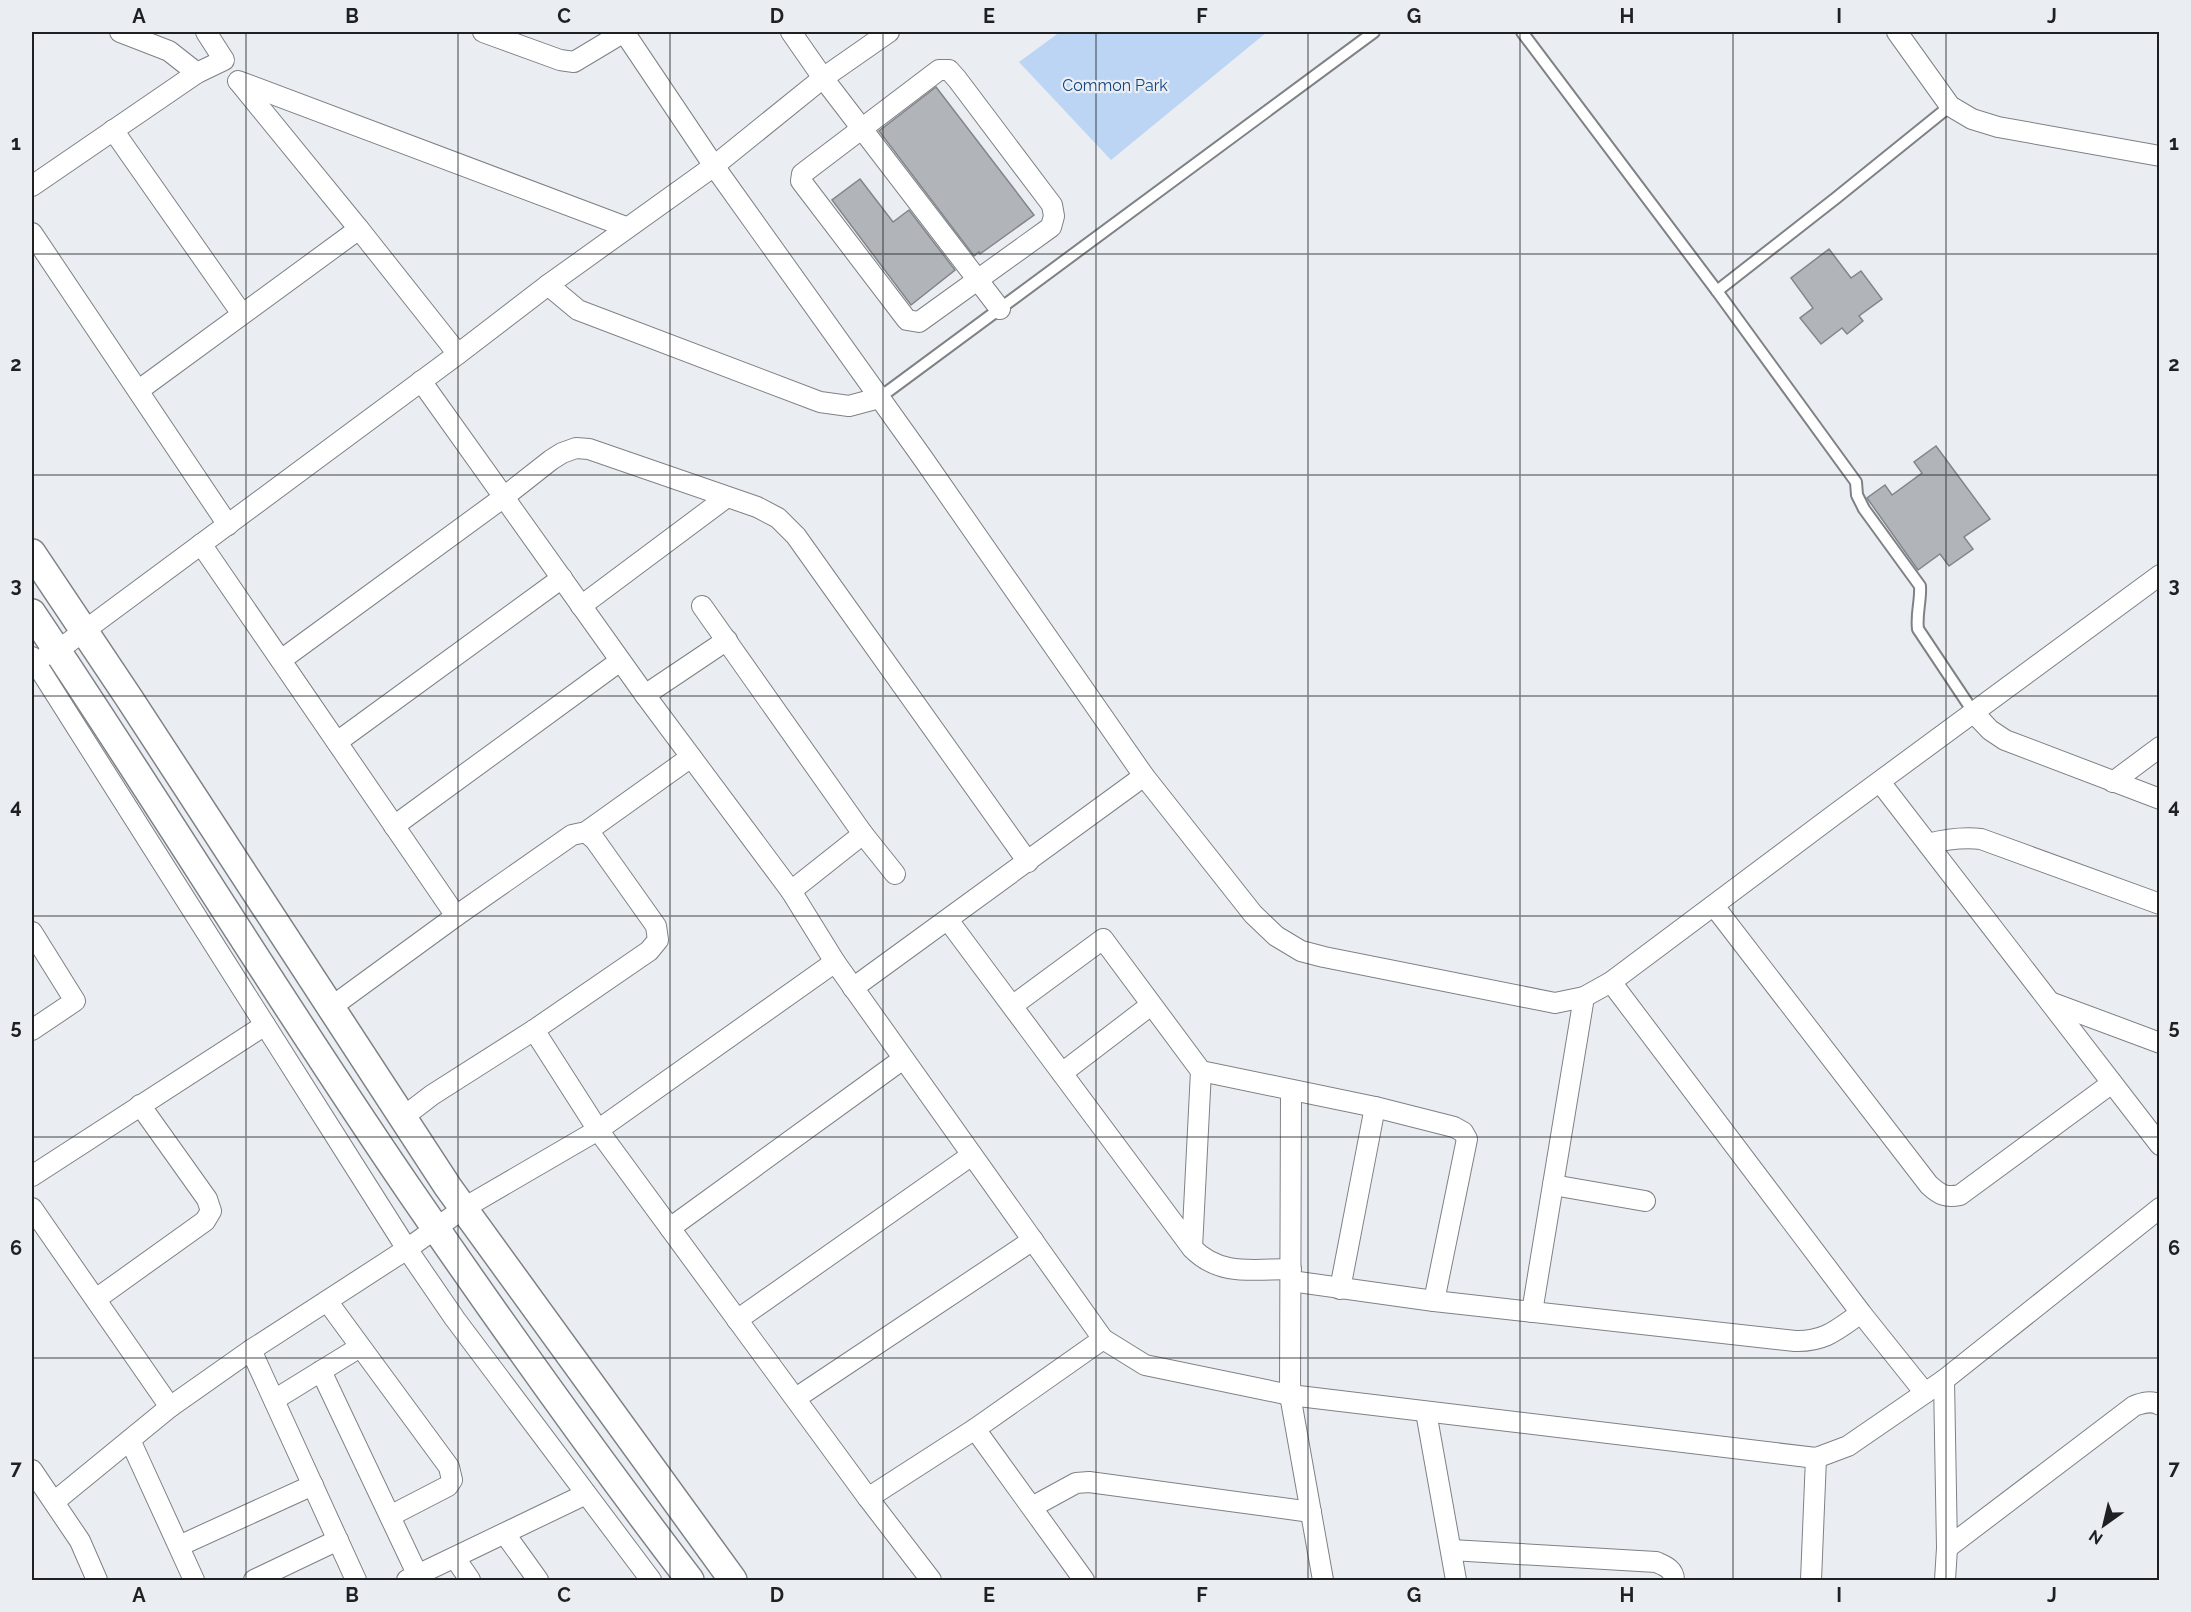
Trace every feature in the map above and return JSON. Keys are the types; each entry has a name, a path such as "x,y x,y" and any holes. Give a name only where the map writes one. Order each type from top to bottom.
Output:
{"street":[{"path":"120,32 169,51 197,73"},
{"path":"206,32 238,81 458,354"},
{"path":"483,32 560,60 574,62 624,32 714,166 929,467 1144,776 1253,914 1276,936 1301,951 1555,1003 1584,997 1611,982 2160,575"},
{"path":"791,32 823,78 1000,309"},
{"path":"39,658 84,631 228,525 626,227 714,166 823,78 889,32"},
{"path":"1897,32 1950,106 1972,119 1998,127 2160,156"},
{"path":"32,186 197,73 224,60"},
{"path":"939,70 949,70 1052,205 1054,216 1051,226 918,322 907,320 801,181 802,174 862,129 939,70"},
{"path":"238,81 626,227"},
{"path":"113,130 243,314"},
{"path":"139,390 359,229"},
{"path":"32,233 228,525"},
{"path":"548,285 578,310 819,402 849,406 879,398"},
{"path":"421,381 645,695 790,891 853,988 1103,1339 1146,1365 1290,1395 1816,1458 1848,1446 1944,1380 2160,1208"},
{"path":"280,660 504,497 551,460 576,448 589,449 757,507 778,518 796,536 1028,862"},
{"path":"581,606 728,497"},
{"path":"201,544 456,915"},
{"path":"32,553 448,1187 733,1581"},
{"path":"337,742 562,578"},
{"path":"702,606 863,834 895,874"},
{"path":"32,613 39,658 265,1025 407,1249 455,1319 651,1581"},
{"path":"645,695 727,640"},
{"path":"39,658 315,1047 436,1228 621,1490 690,1581"},
{"path":"394,826 620,660"},
{"path":"1974,713 1990,730 2005,740 2160,799"},
{"path":"2113,782 2160,747"},
{"path":"330,1008 456,915 572,836 586,832 691,757"},
{"path":"853,988 1144,776"},
{"path":"1880,782 2160,1145"},
{"path":"402,1118 432,1095 534,1030 649,951 658,940 656,926 595,840 586,832"},
{"path":"790,891 863,834"},
{"path":"1928,844 1949,838 1982,839 2160,904"},
{"path":"1714,906 1929,1185 1941,1195 1950,1197 1960,1195 2112,1083"},
{"path":"948,920 1192,1248 1207,1261 1227,1269 1291,1275 1340,1289 1809,1341 1829,1335 1861,1313"},
{"path":"32,932 75,1001 32,1030"},
{"path":"1011,1006 1103,939 1201,1071 1192,1248"},
{"path":"54,1502 170,1407 251,1350 407,1249 464,1208 598,1130 835,962"},
{"path":"1611,982 1861,1313 1925,1393"},
{"path":"1532,1312 1584,997"},
{"path":"2049,1001 2160,1043"},
{"path":"1062,1073 1151,1005"},
{"path":"32,1176 265,1025"},
{"path":"534,1030 598,1130 931,1581"},
{"path":"670,1228 903,1059"},
{"path":"1201,1071 1375,1107 1454,1127 1464,1132 1467,1139 1434,1301"},
{"path":"1291,1090 1290,1395 1323,1581"},
{"path":"96,1299 205,1221 211,1211 207,1199 140,1105"},
{"path":"1340,1289 1375,1107"},
{"path":"737,1320 972,1155"},
{"path":"1553,1185 1645,1201"},
{"path":"32,1208 170,1407"},
{"path":"796,1398 1033,1240"},
{"path":"327,1301 452,1475 448,1486 390,1516"},
{"path":"868,1498 975,1429 1103,1339"},
{"path":"274,1400 360,1347"},
{"path":"251,1350 356,1581"},
{"path":"321,1371 390,1516 415,1579 586,1494"},
{"path":"1944,1380 1947,1548 1945,1581"},
{"path":"1947,1548 2134,1406 2142,1402 2155,1402 2160,1405"},
{"path":"1426,1412 1456,1581"},
{"path":"975,1429 1083,1581"},
{"path":"130,1440 194,1581"},
{"path":"1811,1581 1816,1458"},
{"path":"32,1470 80,1541 94,1580"},
{"path":"1032,1507 1076,1483 1089,1482 1311,1512"},
{"path":"178,1546 313,1485"},
{"path":"505,1534 538,1581"},
{"path":"254,1581 338,1540"},
{"path":"1451,1550 1656,1562 1669,1567 1674,1581"},
{"path":"455,1558 470,1581"}],"lane":[{"path":"879,398 1374,32"},
{"path":"1522,32 1717,291 1856,482 1857,495 1864,509 1920,586 1916,618 1918,629 1974,713"},
{"path":"1717,291 1950,106"}],"green space":[{"name":"Common Park","path":"1060,32 1267,32 1111,160 1019,62"}],"building":[{"path":"936,87 1034,215 974,256 879,131"},
{"path":"860,179 893,222 909,210 955,270 911,305 832,200"},
{"path":"1829,249 1851,278 1861,271 1882,299 1859,316 1863,321 1847,334 1842,328 1821,344 1800,318 1813,308 1791,278"},
{"path":"1936,446 1990,519 1964,537 1973,549 1949,566 1940,554 1918,570 1867,498 1885,485 1892,495 1922,473 1914,462"}]}
